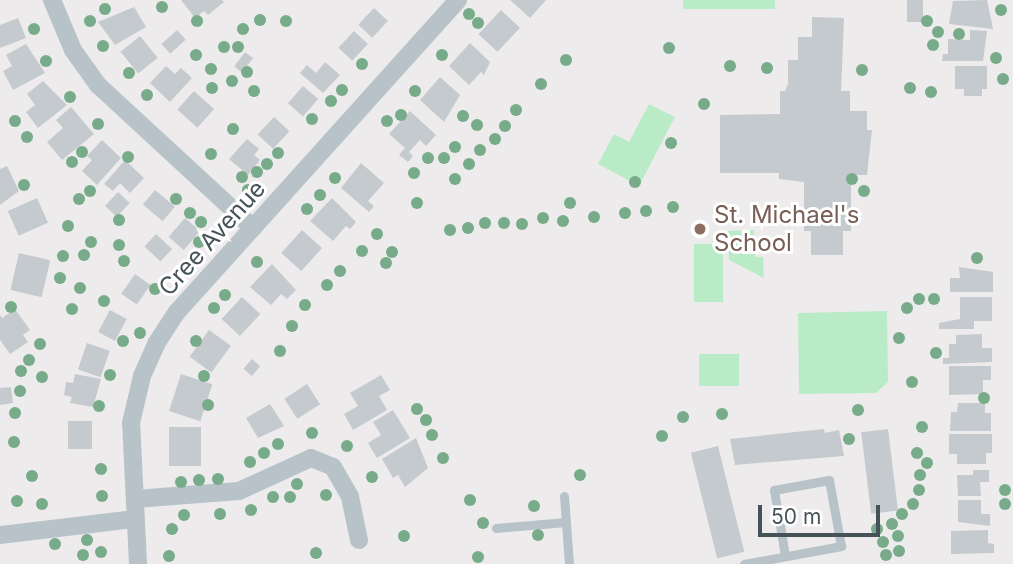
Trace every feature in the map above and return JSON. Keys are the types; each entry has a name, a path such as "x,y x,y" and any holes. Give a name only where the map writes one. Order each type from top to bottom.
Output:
{"street":[{"name":"Cree Avenue","path":"138,564 131,423 149,358 177,312 458,0"},
{"path":"55,1 73,50 98,85 253,228"},
{"path":"135,499 239,491 311,458 333,467 350,497 359,540"},
{"path":"0,535 135,519"}],"lane":[{"path":"744,564 841,546 829,480 774,490 785,556"},
{"path":"564,496 569,564"},
{"path":"496,527 566,522"}],"green space":[{"path":"683,0 775,0 775,9 683,9"},
{"path":"649,104 675,117 639,186 598,164 614,134 629,142"},
{"path":"754,230 755,257 763,257 764,278 729,260 728,231"},
{"path":"694,244 723,244 723,302 694,302"},
{"path":"887,311 888,382 876,393 799,394 798,313"},
{"path":"699,354 739,354 739,386 699,386"}],"building":[{"path":"181,0 224,2 208,15 204,11 195,18"},
{"path":"510,0 546,0 530,18"},
{"path":"907,0 923,0 923,22 907,22"},
{"path":"987,0 993,29 949,24 953,1"},
{"path":"134,7 146,27 115,45 98,22"},
{"path":"374,8 388,21 372,38 358,25"},
{"path":"501,10 520,28 498,52 478,34"},
{"path":"812,17 844,18 841,91 850,91 850,111 867,111 867,130 872,130 867,175 851,175 851,231 843,231 843,255 811,255 811,231 804,231 804,182 779,179 779,173 720,173 720,115 780,114 780,91 785,91 788,84 788,60 798,60 798,37 812,37"},
{"path":"18,18 26,38 0,48 0,25"},
{"path":"177,30 186,40 170,54 161,44"},
{"path":"970,30 987,31 983,61 942,61 943,54 948,54 948,39 970,40"},
{"path":"354,31 368,44 352,61 338,48"},
{"path":"140,36 158,58 138,73 121,52"},
{"path":"470,43 490,62 484,75 481,72 469,85 449,66"},
{"path":"26,44 45,73 13,90 3,71 12,66 6,55"},
{"path":"245,52 253,58 242,72 234,66"},
{"path":"325,62 340,75 323,93 300,73 307,65 316,73"},
{"path":"166,66 175,74 181,68 192,78 170,102 150,83"},
{"path":"955,66 987,66 987,89 982,89 982,96 964,96 964,89 955,89"},
{"path":"440,77 460,95 444,122 420,100"},
{"path":"43,81 67,105 38,128 26,112 35,105 27,94"},
{"path":"303,86 318,99 303,116 288,103"},
{"path":"194,91 214,109 197,128 177,110"},
{"path":"71,107 94,134 62,160 47,142 63,128 56,120"},
{"path":"410,111 436,135 426,146 420,140 409,152 413,156 408,162 399,155 405,148 389,134"},
{"path":"274,117 289,131 273,149 258,135"},
{"path":"247,139 259,149 254,155 260,160 248,175 229,159"},
{"path":"102,140 121,158 97,185 82,171 92,160 87,156"},
{"path":"125,160 144,178 130,193 120,183 113,191 104,184"},
{"path":"361,163 384,183 368,201 374,206 369,212 341,188"},
{"path":"7,166 19,191 0,205 0,169"},
{"path":"155,190 175,207 163,221 143,205"},
{"path":"118,192 130,203 117,217 105,206"},
{"path":"37,198 48,223 19,236 8,211"},
{"path":"332,198 356,222 350,229 346,226 333,241 310,221"},
{"path":"185,218 200,231 184,250 169,237"},
{"path":"302,230 322,248 301,271 281,253"},
{"path":"156,234 172,249 160,261 144,246"},
{"path":"19,253 50,260 42,297 10,290"},
{"path":"272,264 296,290 287,299 281,294 271,305 250,287"},
{"path":"959,267 993,272 993,292 950,292 950,278 960,278"},
{"path":"135,274 151,285 137,305 121,294"},
{"path":"242,297 260,314 240,336 222,319"},
{"path":"960,297 992,297 992,321 974,321 974,329 939,329 939,323 960,319"},
{"path":"15,309 30,330 23,335 28,342 10,354 0,340 0,315 2,318"},
{"path":"110,310 127,319 115,341 98,332"},
{"path":"209,330 231,346 211,373 190,357"},
{"path":"982,334 982,348 992,348 992,362 943,364 943,358 949,358 949,344 956,344 956,335"},
{"path":"87,343 110,351 101,377 78,369"},
{"path":"252,359 260,366 252,376 243,369"},
{"path":"949,366 991,366 991,380 983,380 983,394 949,395"},
{"path":"75,374 101,379 93,407 70,403 72,397 64,395 66,382 73,383"},
{"path":"181,374 212,384 200,421 169,411"},
{"path":"381,375 390,390 379,396 387,410 353,430 344,414 358,406 350,393"},
{"path":"307,384 320,404 297,419 284,399"},
{"path":"11,387 13,403 0,405 0,388"},
{"path":"958,403 985,403 985,413 991,413 991,431 950,431 951,412 957,412"},
{"path":"270,404 284,426 258,438 246,418"},
{"path":"393,410 410,438 377,458 368,443 381,435 373,422"},
{"path":"68,421 92,421 92,449 68,449"},
{"path":"169,427 201,427 201,466 169,466"},
{"path":"824,429 825,433 839,430 844,456 735,465 730,439"},
{"path":"888,429 898,510 871,514 861,432"},
{"path":"949,434 992,434 992,453 986,453 986,464 957,464 957,454 949,454"},
{"path":"416,438 428,468 405,487 398,475 393,478 382,459"},
{"path":"718,446 744,552 717,559 691,453"},
{"path":"973,470 989,470 989,482 980,482 981,496 958,496 957,475 973,475"},
{"path":"958,500 981,500 981,514 990,514 990,526 958,522"},
{"path":"988,530 988,543 994,544 994,553 951,554 951,531"}],"place":[{"name":"St. Michael's School","path":"700,229"}]}
